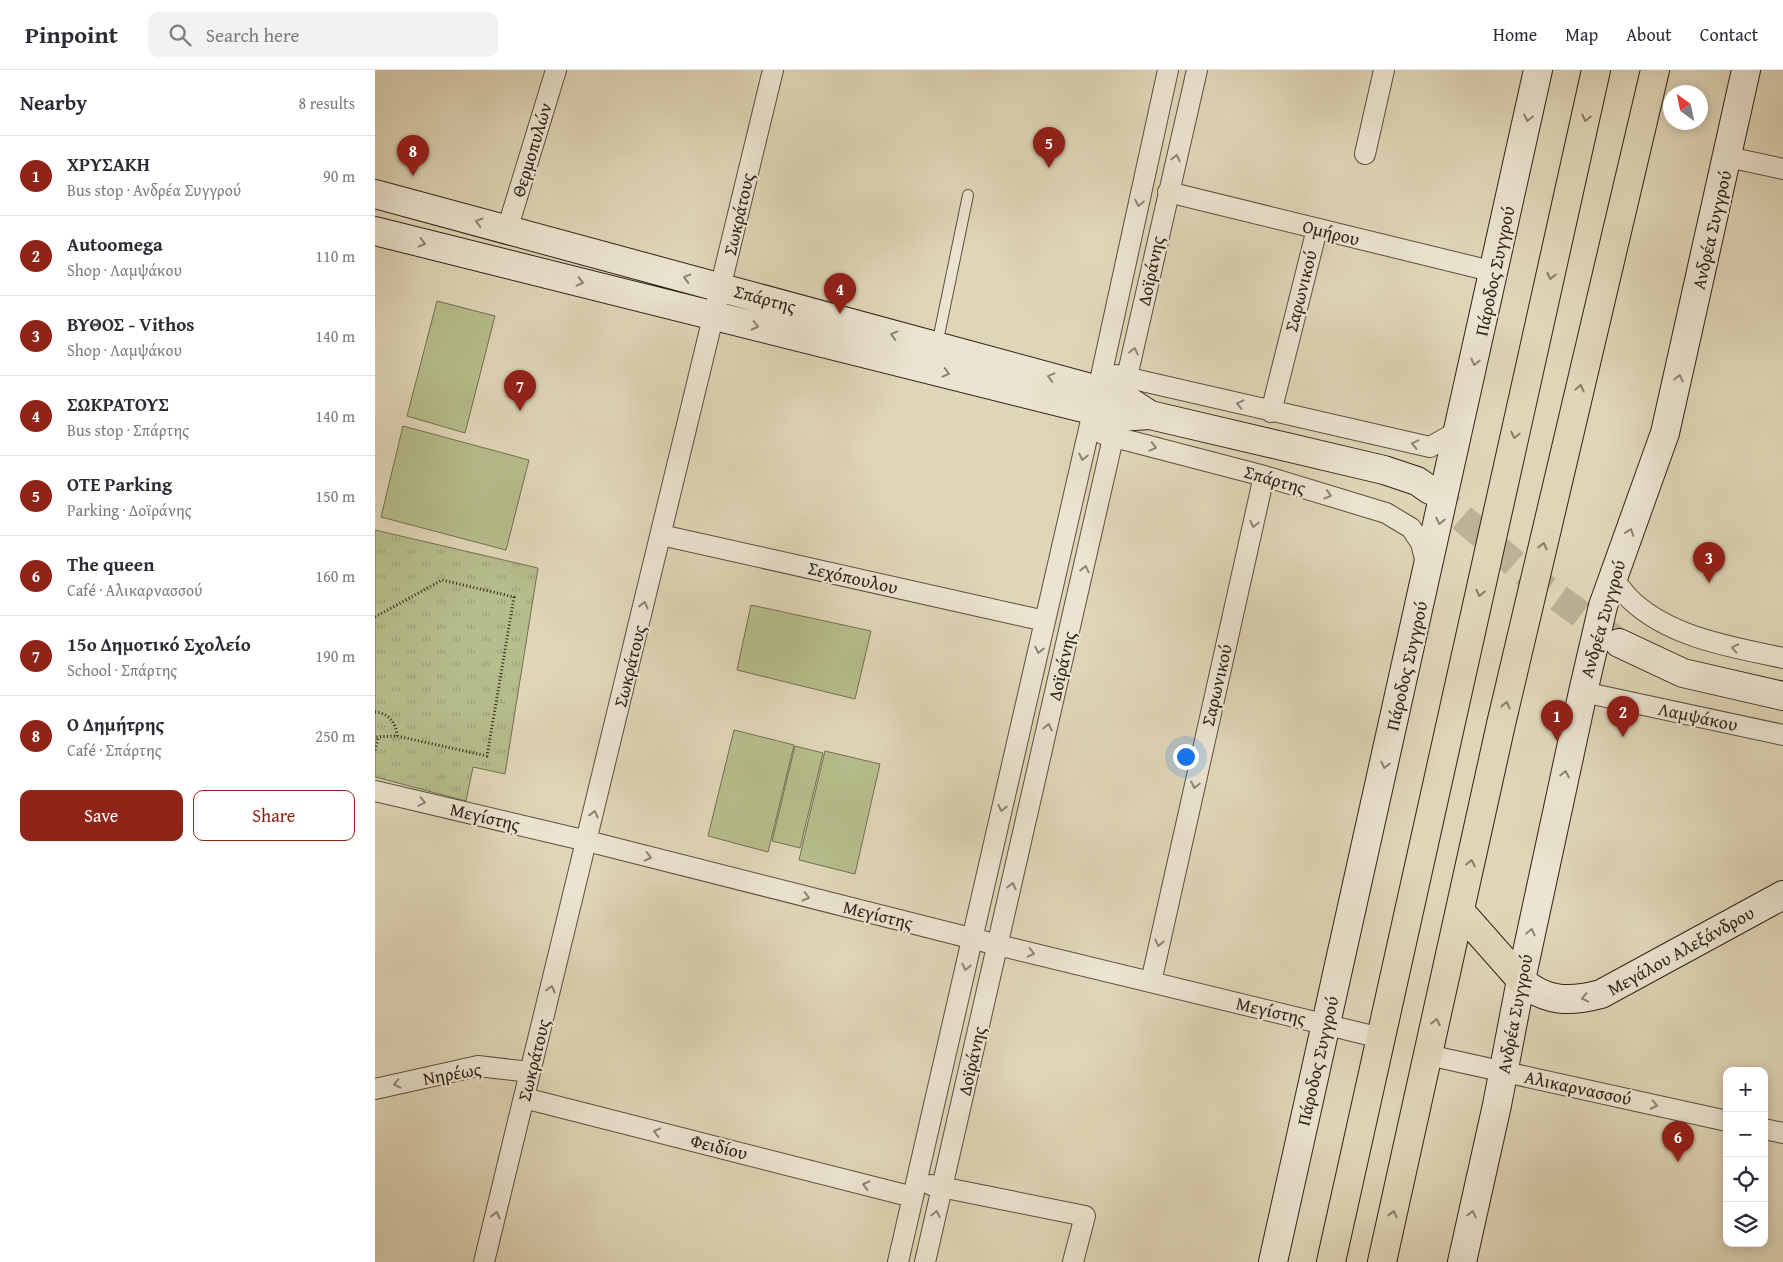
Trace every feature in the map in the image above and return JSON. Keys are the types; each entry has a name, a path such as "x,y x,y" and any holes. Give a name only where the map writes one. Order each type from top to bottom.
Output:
{"highway":[{"path":"1382,1262 1501,724 1655,70"},
{"path":"1331,1262 1591,71"},
{"path":"1460,911 1521,980"}],"street":[{"name":"Θερμοπυλών","path":"507,230 556,70"},
{"name":"Σωκράτους","path":"484,1262 722,288 773,70"},
{"name":"Δοϊράνης","path":"925,1262 998,945 1109,404 1168,70"},
{"name":"Δοϊράνης","path":"898,1262 1045,621 1109,404 1168,192 1197,70"},
{"path":"1365,154 1384,70"},
{"name":"Πάροδος Συγγρού","path":"1273,1262 1495,272 1538,70"},
{"name":"Ανδρέα Συγγρού","path":"1461,1262 1504,1072 1521,980 1603,606 1665,433 1746,70"},
{"path":"1728,157 1783,169"},
{"name":"Ομήρου","path":"1168,192 1317,230 1495,272"},
{"name":"Σπάρτης","path":"375,194 937,346 1109,404 1264,476 1386,513 1400,519 1411,528 1421,543 1428,571"},
{"name":"Σαρωνικού","path":"1271,412 1317,230"},
{"name":"Σπάρτης","path":"375,231 715,316 1109,404 1384,470 1417,481 1430,490"},
{"name":"Σπάρτης","path":"1109,404 1271,412 1430,447 1459,430"},
{"name":"Σαρωνικού","path":"1151,982 1264,476"},
{"name":"Σεχόπουλου","path":"661,535 1045,621"},
{"path":"1613,578 1632,601 1649,614 1671,626 1723,645 1783,658"},
{"path":"1619,643 1683,673 1783,696"},
{"name":"Λαμψάκου","path":"1583,692 1783,735"},
{"name":"Μεγίστης","path":"375,791 587,841 972,939 1381,1038"},
{"name":"Μεγάλου Αλεξάνδρου","path":"1521,980 1540,994 1553,999 1575,1000 1601,994 1783,895"},
{"name":"Αλικαρνασσού","path":"1428,1055 1723,1120"},
{"name":"Νηρέως","path":"375,1089 478,1066 531,1072"},
{"name":"Φειδίου","path":"524,1098 915,1189 943,1188 1085,1216 1073,1262"},
{"path":"1768,1130 1783,1133"}],"lane":[{"path":"937,346 968,195"}],"path":[{"path":"375,617 442,580 514,597 487,756 397,736 376,738 375,750"},
{"path":"375,712 389,716 396,726 397,736"}],"green space":[{"path":"437,301 495,316 465,433 407,416"},
{"path":"403,426 529,460 506,550 381,517"},
{"path":"375,530 538,568 505,774 473,767 466,801 375,777"},
{"path":"751,605 871,631 855,699 737,670"},
{"path":"734,730 794,745 768,852 708,836"},
{"path":"795,746 823,753 800,848 772,841"},
{"path":"825,751 880,764 855,874 799,860"}],"tunnel":[{"path":"1430,490 1530,577 1616,640"}],"place":[{"name":"OTE Parking","path":"1049,168"},
{"name":"Ο Δημήτρης","path":"413,176"},
{"name":"ΣΩΚΡΑΤΟΥΣ","path":"840,314"},
{"name":"15ο Δημοτικό Σχολείο","path":"520,411"},
{"name":"ΒΥΘΟΣ - Vithos","path":"1709,583"},
{"name":"Autoomega","path":"1623,737"},
{"name":"ΧΡΥΣΑΚΗ","path":"1557,741"},
{"name":"The queen","path":"1678,1162"}]}
